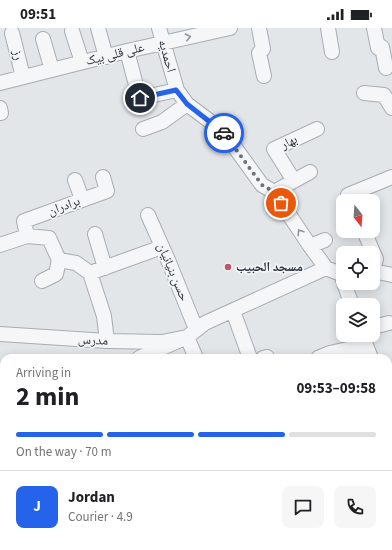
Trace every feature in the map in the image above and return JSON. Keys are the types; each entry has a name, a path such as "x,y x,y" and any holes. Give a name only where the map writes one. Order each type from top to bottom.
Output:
{"street":[{"path":"98,28 106,57"},
{"name":"احمدیه","path":"159,28 176,90 187,104 222,131 262,185 274,192 326,268"},
{"name":"علی قلی بیک","path":"0,83 127,51 230,28"},
{"path":"259,28 263,49 259,53 264,76"},
{"path":"328,28 332,52"},
{"path":"374,28 378,48 382,47 386,68"},
{"path":"72,31 82,62"},
{"name":"رز","path":"12,33 24,77"},
{"path":"43,39 52,70"},
{"path":"127,51 138,92 176,90"},
{"path":"364,93 388,95 392,108"},
{"path":"142,129 162,122 187,104"},
{"name":"بهار","path":"294,181 274,149 316,129"},
{"path":"274,192 310,172"},
{"name":"برادران","path":"27,236 24,221 107,191 103,177"},
{"path":"350,194 392,177"},
{"path":"75,180 82,199"},
{"name":"حسن بنیانیان","path":"148,215 162,246 192,333 195,354"},
{"path":"95,234 105,268"},
{"path":"0,245 27,236 49,238 59,260 56,274 42,281"},
{"path":"310,246 325,240"},
{"path":"90,273 162,246"},
{"path":"59,260 76,263 90,273 104,316 107,341"},
{"path":"147,354 192,333 205,323 326,268 336,274"},
{"path":"380,272 392,275"},
{"path":"233,311 249,354"},
{"path":"380,325 389,323"},
{"name":"مدرس","path":"0,334 107,341 162,342 192,333"},
{"path":"326,354 366,346"}],"way so far":[{"path":"224,133 262,185 274,192 281,203"}],"place":[{"name":"مسجد الحبیب","path":"228,267"}],"route":[{"path":"140,98 176,90 187,104 224,133"}]}
